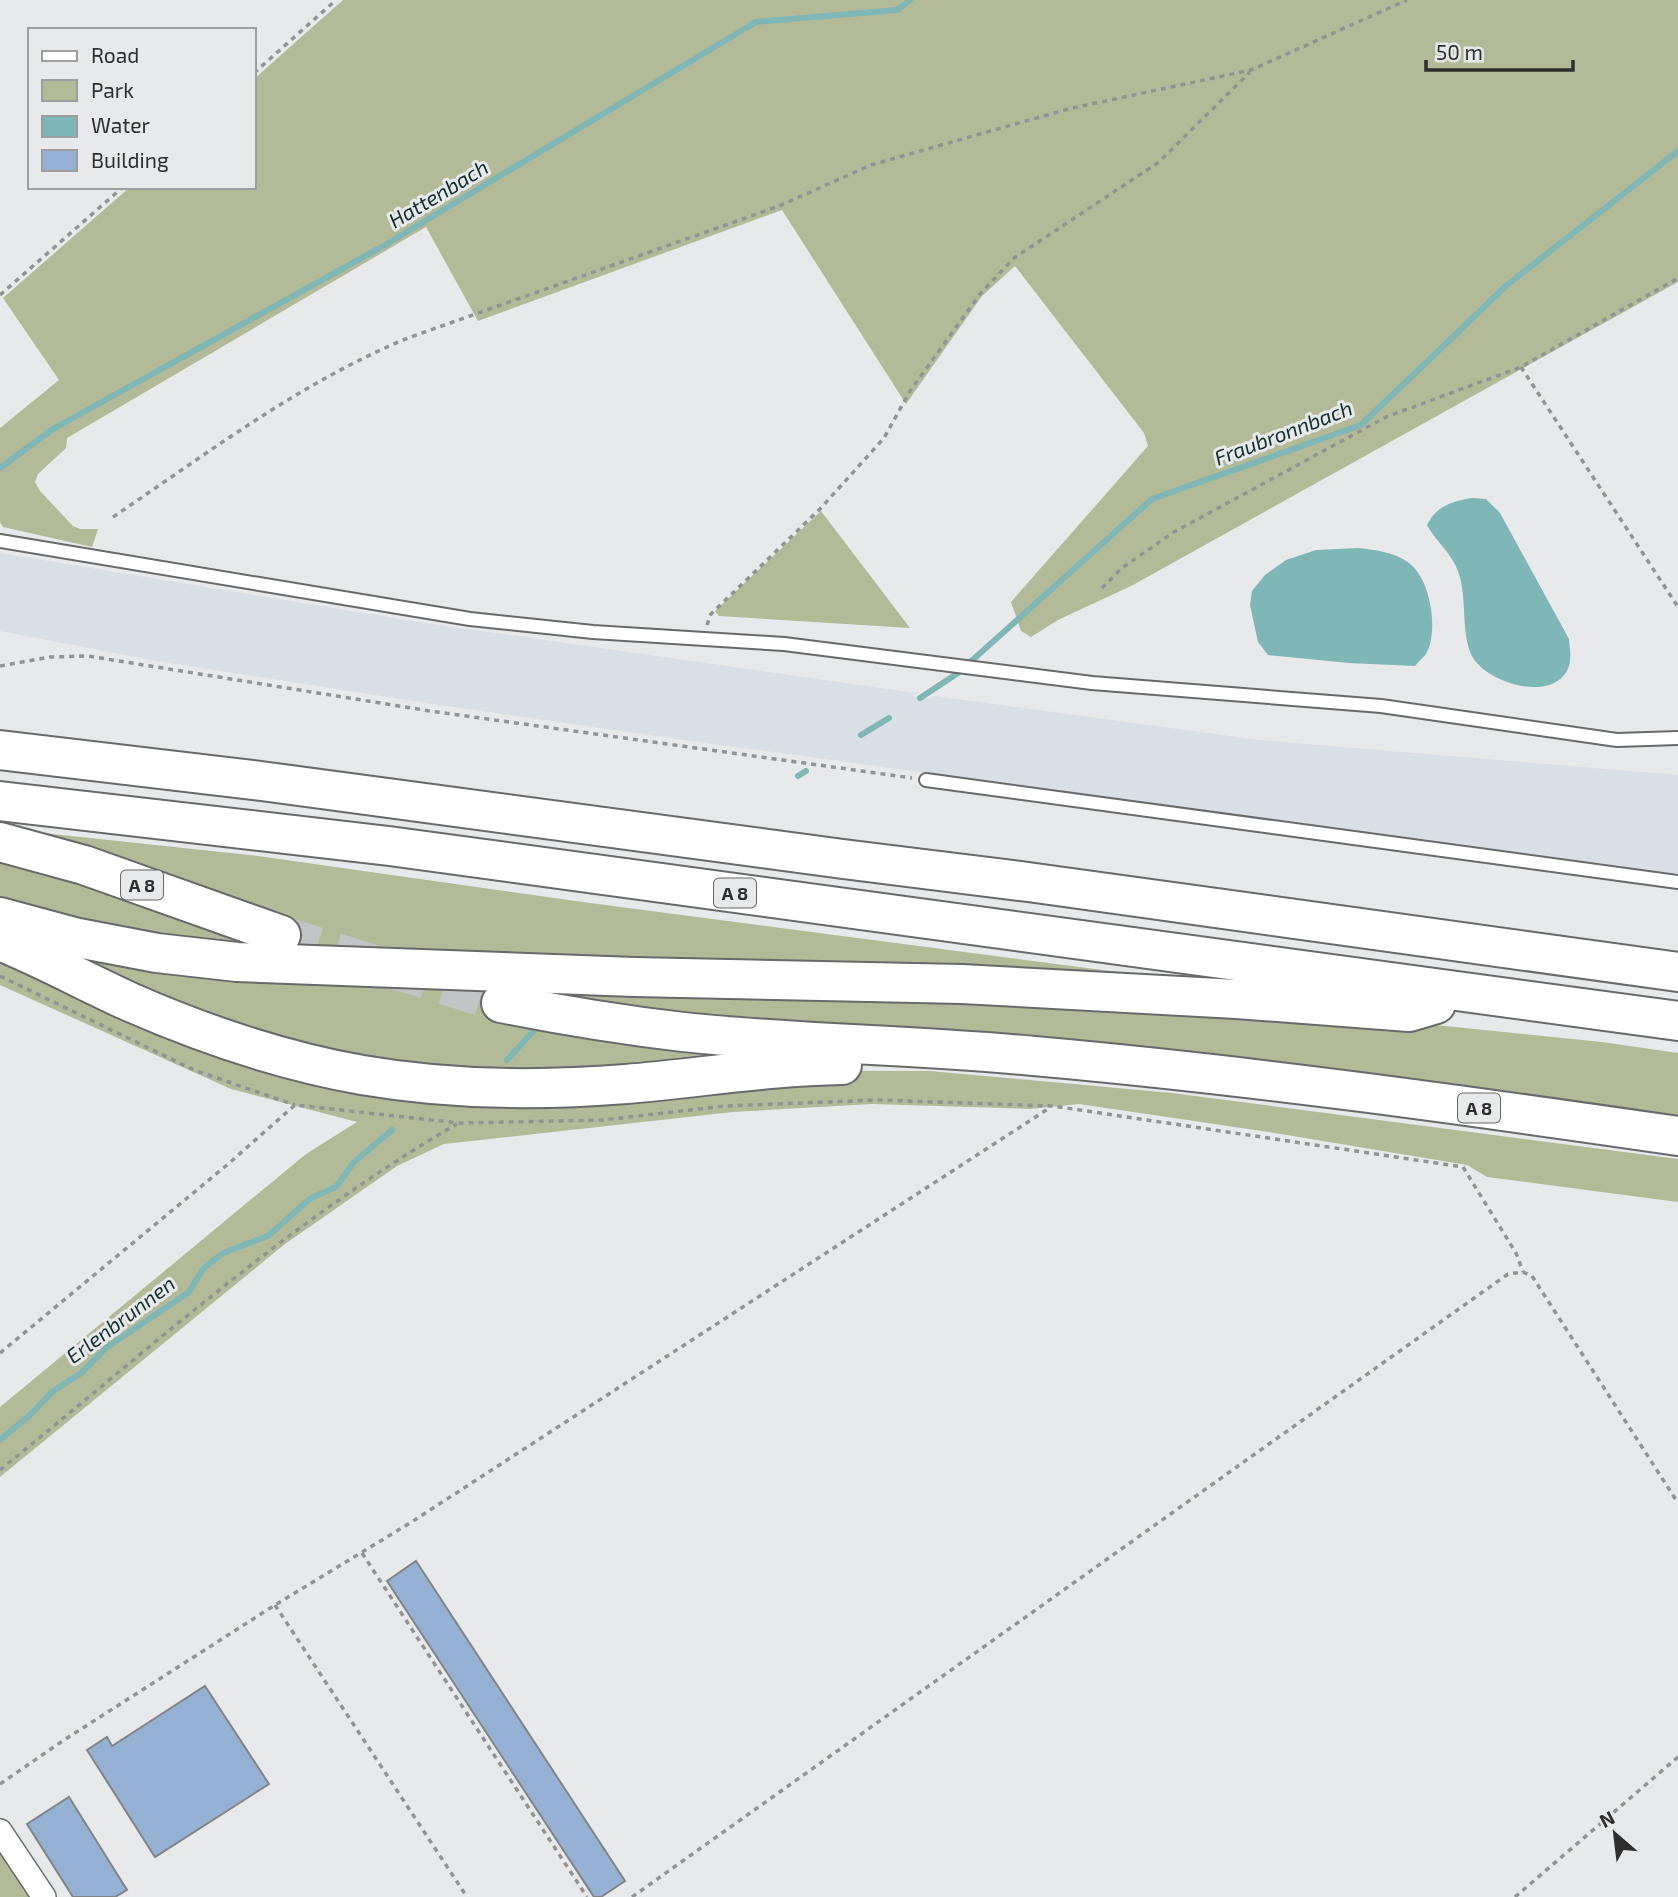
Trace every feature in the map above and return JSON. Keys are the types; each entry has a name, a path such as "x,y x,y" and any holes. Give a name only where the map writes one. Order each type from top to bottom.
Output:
{"highway":[{"path":"0,750 261,781 1041,884 1678,972"},
{"name":"A 8","path":"0,801 388,846 1015,930 1469,995 1678,1021"},
{"name":"A 8","path":"0,842 84,866 281,935"},
{"name":"A 8","path":"0,917 78,938 144,951 237,962 634,977 962,984 1236,999 1409,1012 1469,995"},
{"path":"0,941 165,1017 249,1047 333,1069 410,1081 476,1087 585,1086 794,1066 885,1064 954,1049"},
{"name":"A 8","path":"500,1003 682,1031 954,1049 1280,1082 1678,1136"}],"street":[{"path":"0,1830 44,1897"}],"lane":[{"path":"0,541 470,619 593,632 784,644 1172,691 1381,706 1616,740 1678,738"},
{"path":"926,780 1678,882"}],"path":[{"path":"256,70 336,0"},
{"path":"113,517 293,397 376,351 408,338 779,206 872,164 1068,109 1251,70 1407,0"},
{"path":"711,614 820,509 884,438 910,391 980,295 1014,258 1159,162 1251,70"},
{"path":"0,295 121,189"},
{"path":"1102,588 1122,568 1174,532 1386,416 1521,367 1678,278"},
{"path":"1521,367 1678,607"},
{"path":"0,666 50,657 88,656 430,711 926,780"},
{"path":"0,976 194,1070 295,1105 458,1123 603,1120 725,1106 877,1100 1053,1106 1463,1167 1516,1253 1523,1272"},
{"path":"0,1353 227,1165 295,1105"},
{"path":"0,1784 64,1740 275,1605 362,1553 1053,1106"},
{"path":"0,1470 280,1242 397,1159 458,1123"},
{"path":"632,1897 1508,1274 1523,1272 1532,1276 1678,1503"},
{"path":"362,1553 587,1897"},
{"path":"275,1605 467,1897"},
{"path":"1515,1897 1678,1757"}],"shaded area":[{"path":"0,553 418,622 916,693 912,696 929,699 934,696 1259,740 1678,775 1678,875 433,704 157,661 0,631"}],"green space":[{"path":"343,0 1678,0 1678,282 1133,585 1058,620 1031,637 1021,631 1011,602 1148,446 1144,433 1015,266 982,296 906,404 782,210 478,321 426,227 67,438 66,448 38,474 35,482 73,526 80,529 98,529 92,547 3,527 0,522 0,428 59,380 3,298 128,189 256,189 256,77"},
{"path":"821,511 910,628 719,616 715,611"},
{"path":"6,829 258,856 590,903 1133,974 1133,977 372,951 139,937 0,901 0,857"},
{"path":"33,939 1317,1013 1602,1042 1678,1053 1678,1124 788,1050 499,1078 251,1038"},
{"path":"0,952 287,1069 930,1071 1172,1093 1678,1159 1678,1202 1487,1177 1467,1165 1079,1104 1030,1109 872,1104 733,1112 444,1144 397,1166 285,1244 0,1477 0,1407 306,1154 357,1122 231,1089 0,985"},
{"path":"0,1849 32,1897 0,1897"}],"water":[{"path":"1472,498 1486,499 1500,513 1569,639 1569,667 1555,683 1529,687 1514,684 1488,672 1471,654 1466,635 1459,574 1453,560 1427,525 1435,513 1446,506"},
{"path":"1358,548 1397,556 1417,571 1431,606 1432,633 1425,656 1415,666 1268,655 1258,642 1250,605 1252,591 1265,575 1286,560 1316,550"}],"building":[{"path":"416,1561 625,1881 601,1897 594,1897 387,1581"},
{"path":"205,1686 269,1784 155,1857 87,1750 107,1737 112,1746"},
{"path":"69,1797 127,1890 115,1897 73,1897 27,1824"}],"waterway":[{"name":"Hattenbach","path":"0,468 53,429 385,245 756,22 897,10 910,0"},
{"name":"Fraubronnbach","path":"920,698 958,673 1152,499 1361,425 1507,285 1678,151"},
{"name":"Fraubronnbach","path":"861,735 889,718"},
{"name":"Fraubronnbach","path":"798,776 806,771"},
{"name":"Erlenbrunnen","path":"507,1060 536,1028"},
{"name":"Erlenbrunnen","path":"0,1440 52,1392 81,1373 106,1348 189,1292 203,1269 223,1253 268,1236 311,1198 336,1187 354,1162 392,1130"}],"tunnel":[{"path":"281,935 501,1003"}]}
